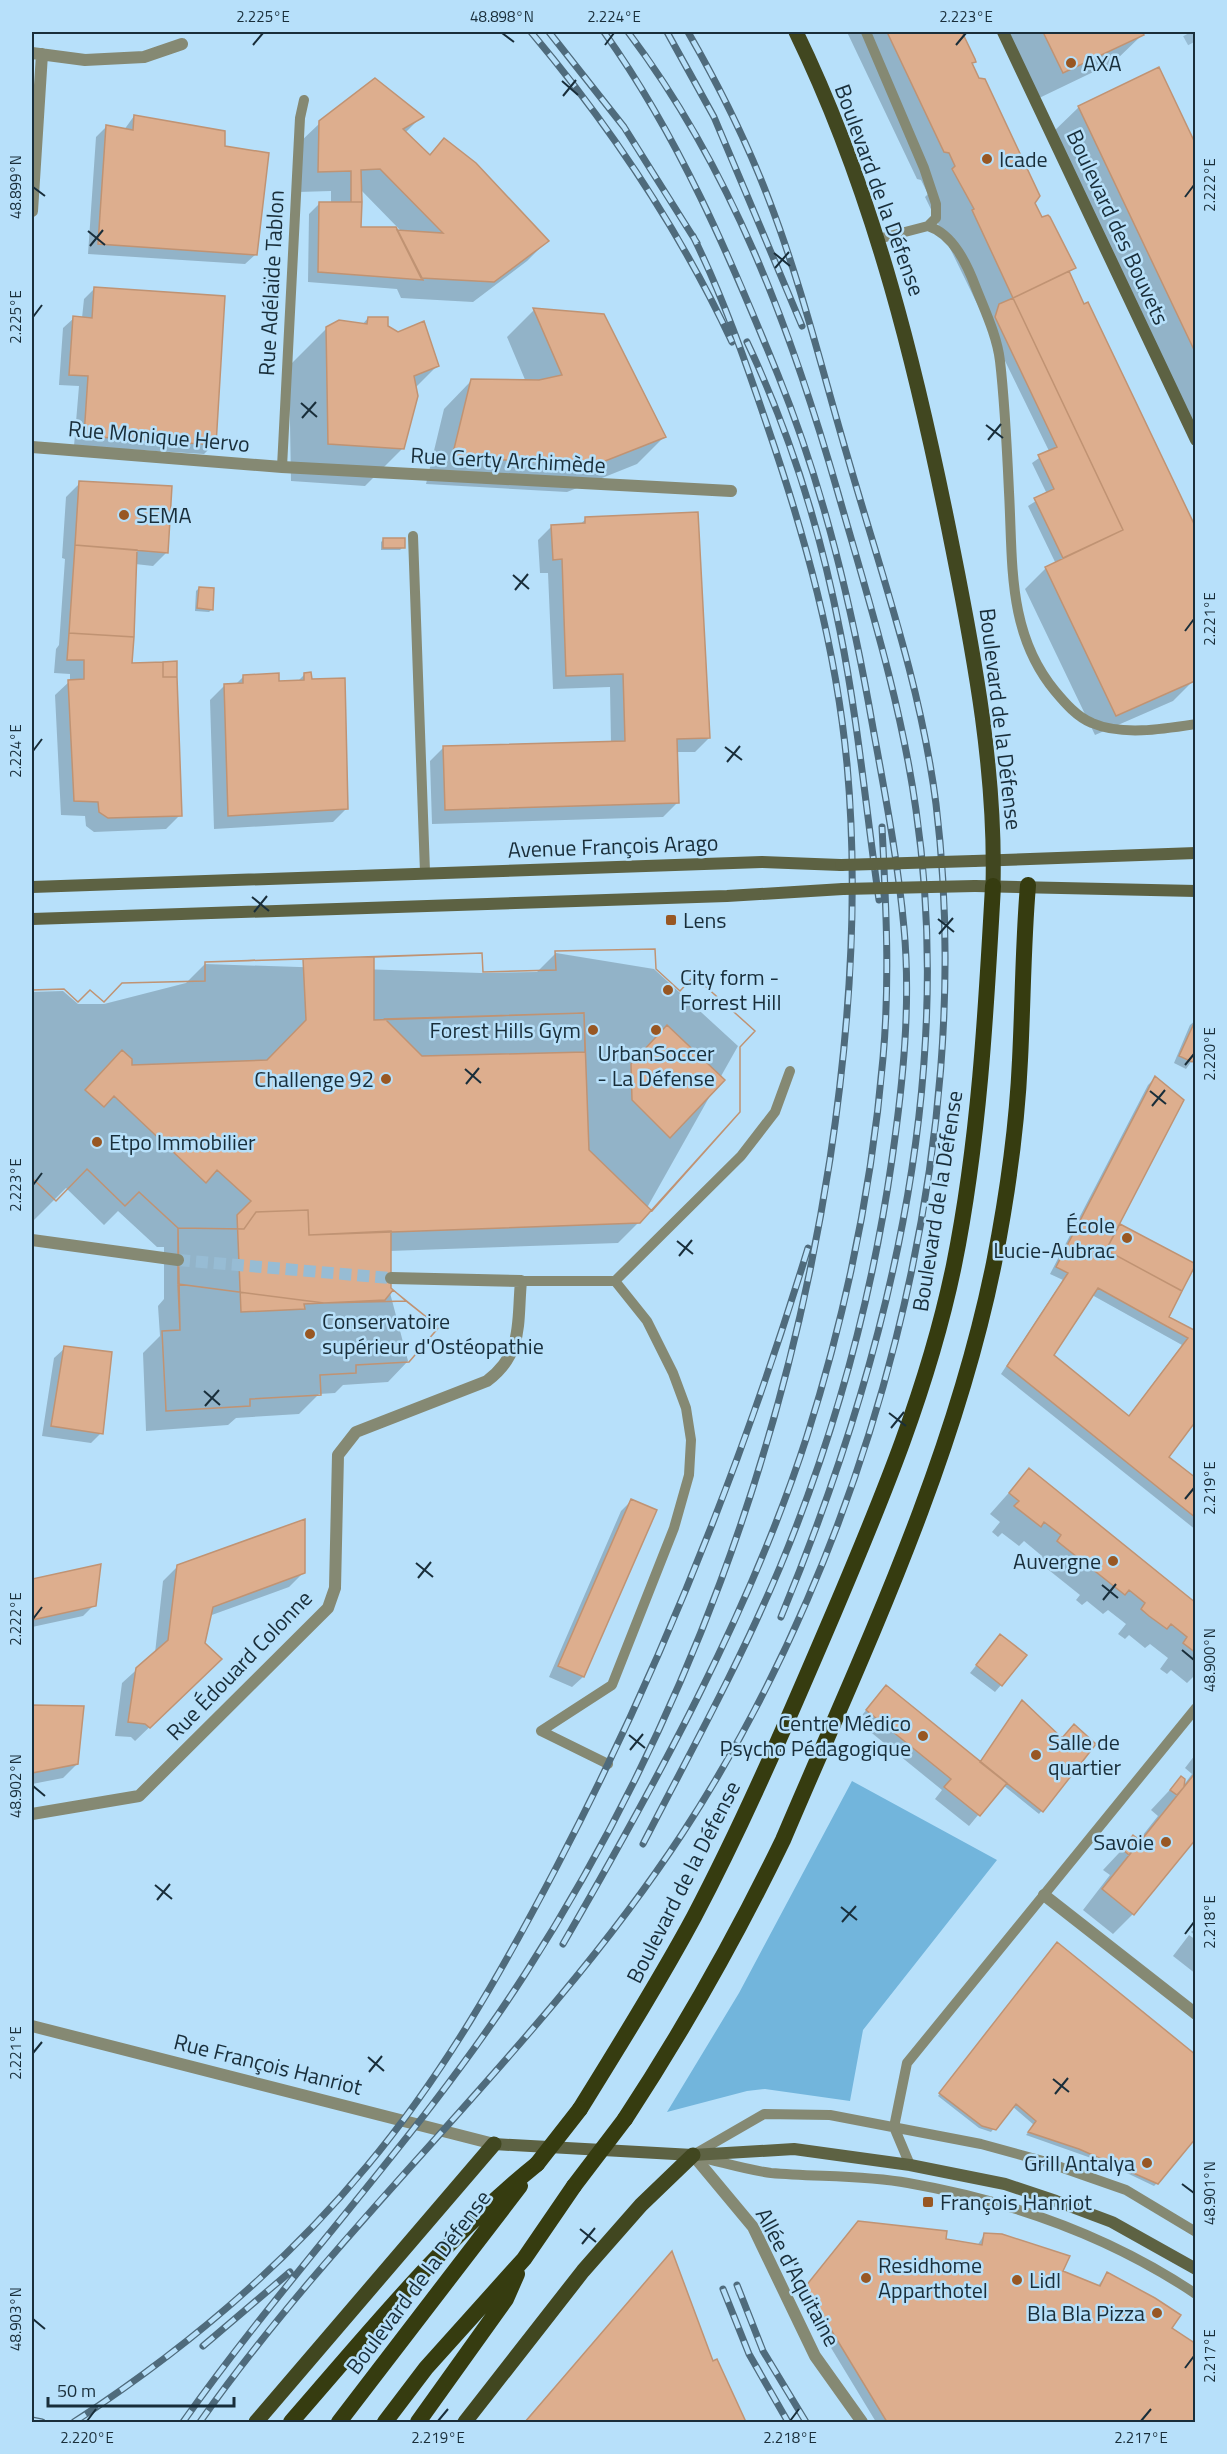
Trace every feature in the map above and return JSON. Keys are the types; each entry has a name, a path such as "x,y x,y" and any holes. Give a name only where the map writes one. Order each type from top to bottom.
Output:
{"highway":[{"path":"385,2422 426,2368 524,2259 574,2186 625,2119 674,2044 729,1948 783,1840 921,1514 962,1384 994,1260 1016,1112 1020,1060 1021,968 1028,885"},
{"name":"Boulevard de la Défense","path":"339,2422 580,2109 643,2006 726,1855 858,1556 916,1407 952,1274 971,1162 981,1066 993,886"},
{"path":"291,2422 449,2245 495,2198 537,2164"},
{"path":"418,2422 506,2299 524,2259"}],"main road":[{"name":"Boulevard de la Défense","path":"796,32 839,133 878,239 919,387 961,591 980,700 994,860 993,886"},
{"name":"Boulevard des Bouvets","path":"1003,32 1196,440"},
{"name":"Avenue François Arago","path":"32,887 762,862 841,865 1196,853"},
{"path":"32,920 726,896 843,889 1028,885 1196,891"},
{"path":"256,2422 494,2144 693,2156 794,2149 910,2165 1005,2184 1056,2201 1112,2222 1196,2269"},
{"path":"465,2422 583,2271 640,2205 693,2156"}],"street":[{"path":"32,211 37,53 85,60 144,57 182,44"},
{"name":"Rue Monique Hervo","path":"32,447 282,467"},
{"name":"Rue Gerty Archimède","path":"282,467 731,492"},
{"path":"32,1240 178,1260"},
{"path":"391,1278 521,1281"},
{"name":"Rue Édouard Colonne","path":"32,1814 139,1796 320,1618 328,1608 335,1588 338,1455 356,1432 487,1382 505,1368 516,1345 521,1281"},
{"path":"1044,1894 1196,2014"},
{"name":"Rue François Hanriot","path":"32,2026 494,2144"},
{"name":"Allée d'Aquitaine","path":"693,2156 753,2227 815,2356 862,2422"}],"lane":[{"path":"866,32 924,168 936,204 936,218 928,226 878,239"},
{"name":"Rue Adélaïde Tablon","path":"282,467 300,118 304,100"},
{"path":"928,226 940,230 963,260 974,280 995,340 999,359 1008,475 1013,580 1020,625 1028,650 1044,678 1064,702 1093,723 1139,730 1196,724"},
{"path":"413,536 425,872"},
{"path":"521,1281 615,1281 741,1156 775,1112 790,1071"},
{"path":"608,1764 541,1731 612,1685 674,1528 688,1475 691,1440 686,1408 663,1351 646,1321 615,1281"},
{"path":"910,2165 894,2127 907,2063 1196,1708"},
{"path":"693,2156 765,2114 830,2115 981,2144 1043,2161 1126,2190 1196,2232"},
{"path":"693,2156 767,2172 906,2182 1039,2215 1118,2248 1158,2269 1196,2294"}],"shaded area":[{"path":"852,1781 997,1860 863,2030 850,2101 765,2089 747,2091 667,2112 739,1993"}],"building":[{"name":"Icade","path":"887,32 962,32 975,59 976,62 972,63 979,78 985,79 1040,196 1035,203 1042,217 1048,215 1050,217 1076,268 1013,298 972,210 974,209 952,169 955,166 949,153 944,152"},
{"name":"AXA","path":"1043,32 1142,32 1144,35 1063,73"},
{"path":"1159,67 1196,145 1196,354 1078,106"},
{"path":"375,78 424,117 403,129 430,155 444,138 476,163 549,241 494,282 421,278 397,230 443,233 380,169 361,170 362,202 351,202 351,171 318,172 319,121"},
{"path":"134,115 225,131 225,146 269,153 257,255 98,244 106,125 133,130"},
{"path":"319,202 362,202 361,227 396,227 423,280 318,272"},
{"path":"1069,271 1084,304 1088,302 1196,528 1195,681 1116,716 1045,567 1123,530 1013,298"},
{"path":"94,287 225,296 216,445 84,436 88,376 69,375 73,316 92,318"},
{"path":"1013,298 1123,530 1063,558 1034,498 1054,489 1038,455 1057,447 995,317 999,304"},
{"path":"533,308 604,314 666,437 595,465 452,457 471,379 539,380 562,375"},
{"path":"368,317 388,317 388,326 398,332 424,321 439,366 414,376 418,396 404,449 328,444 326,327 339,320 367,324"},
{"name":"SEMA","path":"79,481 172,486 168,553 75,545"},
{"path":"698,512 710,738 677,739 679,803 445,810 443,746 625,741 623,674 566,676 562,559 553,560 551,525 585,523 585,517"},
{"path":"383,538 405,538 405,548 383,548"},
{"path":"75,545 137,550 134,637 69,633"},
{"path":"199,587 214,588 213,610 197,608"},
{"path":"69,633 134,637 132,663 163,662 163,677 177,677 182,816 108,818 99,812 98,802 74,801 68,680 84,679 84,660 67,660"},
{"path":"177,661 177,677 163,677 163,662"},
{"path":"311,672 312,679 345,678 348,809 228,816 224,684 243,683 243,675 279,673 279,681 304,680 304,673"},
{"path":"655,949 656,969 680,991 694,976 755,1031 740,1047 740,1112 652,1211 589,1150 584,1013 374,1020 374,957 482,953 483,972 556,970 555,951","holes":["667,1025 725,1080 670,1138 632,1100 631,1064"]},
{"name":"Challenge 92","path":"655,949 656,969 680,991 694,976 755,1031 740,1047 740,1112 640,1223 309,1235 308,1210 256,1212 244,1229 178,1228 139,1192 125,1206 87,1169 56,1201 32,1178 32,990 64,989 78,1002 90,990 104,1002 122,983 205,981 205,962 482,953 483,972 556,970 555,951"},
{"path":"303,959 306,1020 267,1060 132,1065 132,1059 122,1050 85,1090 104,1107 114,1096 206,1183 217,1170 251,1201 237,1215 241,1312 305,1309 304,1304 385,1300 393,1290 439,1327 409,1362 356,1365 356,1373 320,1375 321,1395 250,1399 250,1406 166,1411 162,1331 180,1330 178,1228 139,1192 125,1206 87,1169 56,1201 32,1178 32,990 64,989 78,1002 90,990 104,1002 122,983 205,981 205,962"},
{"path":"584,1013 585,1052 422,1056 385,1019"},
{"path":"1196,1019 1196,1059 1192,1062 1179,1056"},
{"path":"1155,1076 1184,1100 1106,1250 1182,1291 1169,1317 1194,1330 1196,1327 1196,1421 1169,1457 1196,1478 1196,1518 1007,1366 1068,1273 1056,1267","holes":["1098,1288 1188,1338 1129,1416 1054,1355"]},
{"path":"308,1210 309,1235 391,1231 391,1288 406,1301 324,1303 178,1284 178,1228 244,1229 256,1212"},
{"path":"1120,1224 1196,1264 1182,1291 1106,1250"},
{"path":"178,1284 324,1303 406,1301 439,1327 409,1362 356,1365 356,1373 320,1375 321,1395 250,1399 250,1406 166,1411 162,1331 180,1330"},
{"path":"64,1346 112,1352 103,1434 51,1426"},
{"name":"Auvergne","path":"1029,1468 1196,1603 1196,1653 1183,1643 1187,1637 1171,1624 1167,1629 1141,1609 1145,1603 1129,1590 1125,1595 1057,1541 1061,1535 1044,1522 1041,1527 1014,1506 1019,1501 1009,1493"},
{"path":"631,1499 657,1510 584,1677 558,1666"},
{"path":"305,1519 305,1573 213,1607 205,1643 222,1659 150,1728 145,1724 128,1722 136,1668 168,1640 177,1565"},
{"path":"101,1564 96,1606 32,1620 32,1579"},
{"path":"1000,1634 1027,1655 1002,1686 976,1665"},
{"name":"Centre Médico Psycho Pédagogique","path":"886,1685 1007,1783 980,1816 944,1787 951,1779 866,1710"},
{"name":"Salle de quartier","path":"1022,1700 1062,1738 1074,1724 1096,1744 1043,1812 980,1762"},
{"path":"32,1705 84,1706 78,1764 32,1773"},
{"name":"Savoie","path":"1196,1772 1196,1839 1134,1915 1102,1889"},
{"path":"1181,1776 1185,1779 1184,1787 1177,1795 1170,1790"},
{"path":"1133,1835 1137,1838 1136,1846 1129,1855 1122,1849"},
{"path":"1057,1942 1196,2055 1196,2138 1158,2184 1079,2149 1028,2132 1036,2121 1016,2104 996,2130 982,2126 939,2093"},
{"path":"858,2221 947,2231 946,2239 982,2245 984,2233 1002,2234 1070,2256 1063,2271 1100,2286 1107,2272 1155,2298 1181,2315 1172,2328 1196,2344 1196,2422 887,2422 805,2287"},
{"path":"672,2251 713,2361 717,2359 746,2422 525,2422"}],"tunnel":[{"path":"1191,32 1196,41"},
{"path":"178,1260 391,1278"}],"railway":[{"path":"531,32 589,105 642,180 689,259 732,342"},
{"path":"549,32 624,127 697,243"},
{"path":"604,32 656,113 721,241 778,375 823,505 856,638 886,803 904,928 907,986 902,1073 884,1211 862,1315 834,1418 799,1518 765,1602 643,1844"},
{"path":"628,32 665,85 698,139 728,195 778,311 820,432 872,611 902,730 916,810 926,914 927,1017 919,1120 903,1222 880,1323 852,1423 819,1521 781,1617"},
{"path":"667,32 714,117 802,326"},
{"path":"200,2422 257,2346 317,2273 568,1987 627,1912 682,1834 749,1721 807,1600 856,1472 896,1340 924,1205 941,1070 945,935 936,804 920,715 886,585 781,231 742,136 688,32"},
{"path":"183,2422 268,2309 444,2089 525,1974 582,1880 633,1783 679,1684 720,1582 756,1479 786,1373 811,1267 837,1110 850,961 851,813 842,720 827,635 794,508 742,353 724,305 693,236"},
{"path":"747,342 790,448 824,557 852,698 879,900"},
{"path":"563,1944 666,1759 729,1631 784,1501 821,1390 856,1249 878,1106 885,1029 887,971 882,827"},
{"path":"74,2422 193,2336 267,2272 302,2238 335,2203 395,2131 470,2021 515,1944 595,1792 665,1640 756,1407 808,1248"},
{"path":"203,2346 290,2272"},
{"path":"737,2285 763,2351 806,2422"},
{"path":"723,2289 749,2354 788,2422"},
{"path":"32,2420 42,2422"}],"place":[{"name":"AXA","path":"1071,63"},
{"name":"Icade","path":"987,159"},
{"name":"SEMA","path":"124,515"},
{"name":"Lens","path":"671,920"},
{"name":"City form - Forrest Hill","path":"668,990"},
{"name":"Forest Hills Gym","path":"593,1030"},
{"name":"UrbanSoccer - La Défense","path":"656,1030"},
{"name":"Challenge 92","path":"386,1079"},
{"name":"Etpo Immobilier","path":"97,1142"},
{"name":"École Lucie-Aubrac","path":"1127,1238"},
{"name":"Conservatoire supérieur d'Ostéopathie","path":"310,1334"},
{"name":"Auvergne","path":"1113,1561"},
{"name":"Centre Médico Psycho Pédagogique","path":"923,1736"},
{"name":"Salle de quartier","path":"1036,1755"},
{"name":"Savoie","path":"1166,1842"},
{"name":"Grill Antalya","path":"1147,2163"},
{"name":"François Hanriot","path":"928,2202"},
{"name":"Residhome Apparthotel","path":"866,2278"},
{"name":"Lidl","path":"1017,2280"},
{"name":"Bla Bla Pizza","path":"1157,2313"}]}
